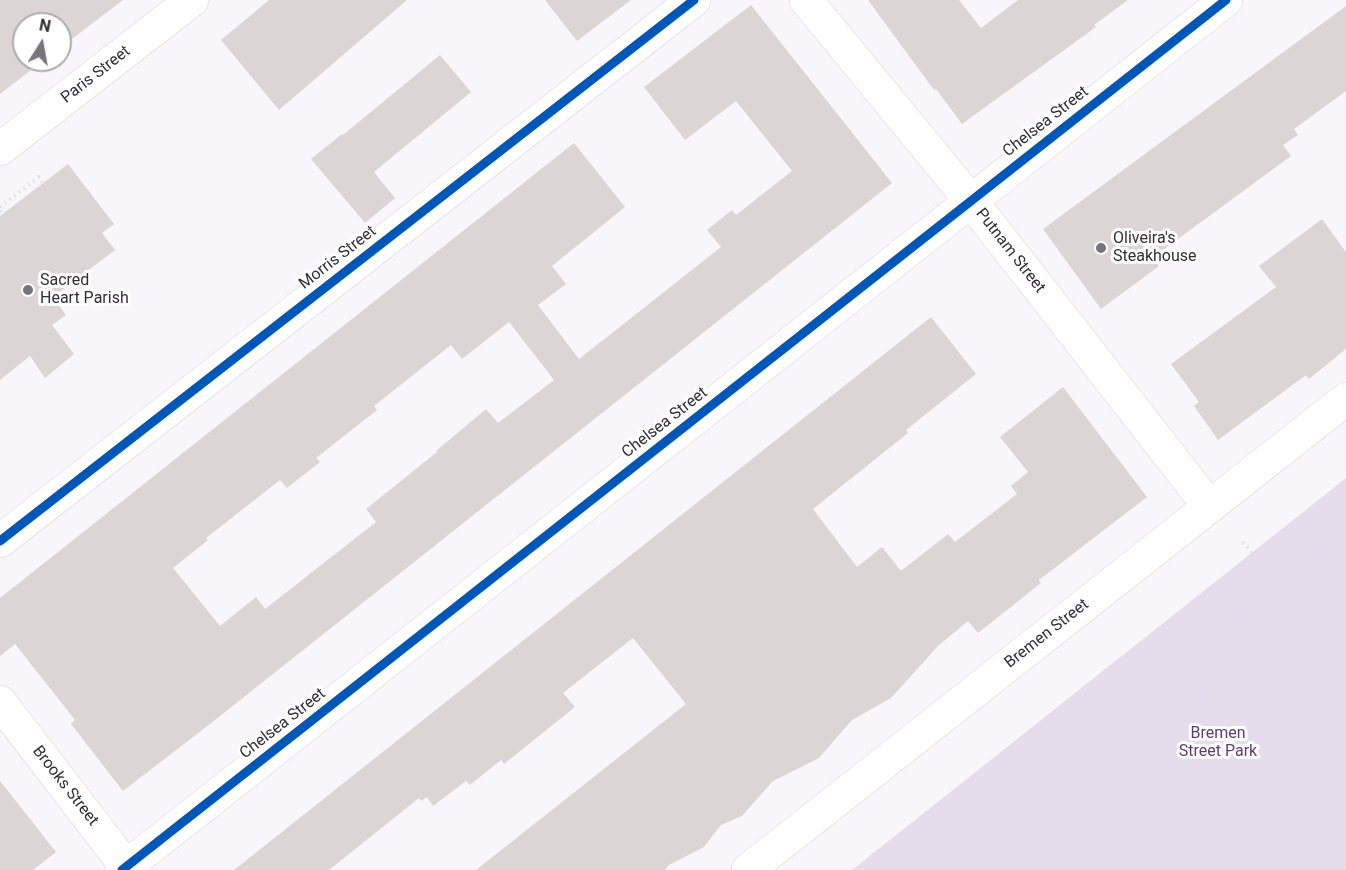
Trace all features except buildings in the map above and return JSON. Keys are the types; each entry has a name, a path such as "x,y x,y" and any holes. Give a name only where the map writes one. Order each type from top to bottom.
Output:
{"main road":[{"name":"Paris Street","path":"0,149 192,0"},
{"name":"Morris Street","path":"0,541 694,0"},
{"name":"Putnam Street","path":"806,0 971,201 1209,507"},
{"name":"Chelsea Street","path":"126,869 1226,0"},
{"name":"Bremen Street","path":"748,870 1346,399"},
{"name":"Brooks Street","path":"0,702 126,869"}],"path":[{"path":"1,211 18,193 39,177 44,183"},
{"path":"14,188 18,193"},
{"path":"915,870 1346,530"},
{"path":"1242,542 1277,585"},
{"path":"1142,870 1175,800 1214,692 1226,644 1236,619"},
{"path":"1214,692 1240,760 1254,781 1288,810 1310,823 1346,832"}],"green space":[{"name":"Bremen Street Park","path":"1346,478 1346,870 852,870"}],"cycle path":[{"path":"0,541 694,0"},
{"path":"122,870 1226,0"}],"place":[{"name":"Oliveira's Steakhouse","path":"1101,248"},
{"name":"Sacred Heart Parish","path":"28,290"}]}
